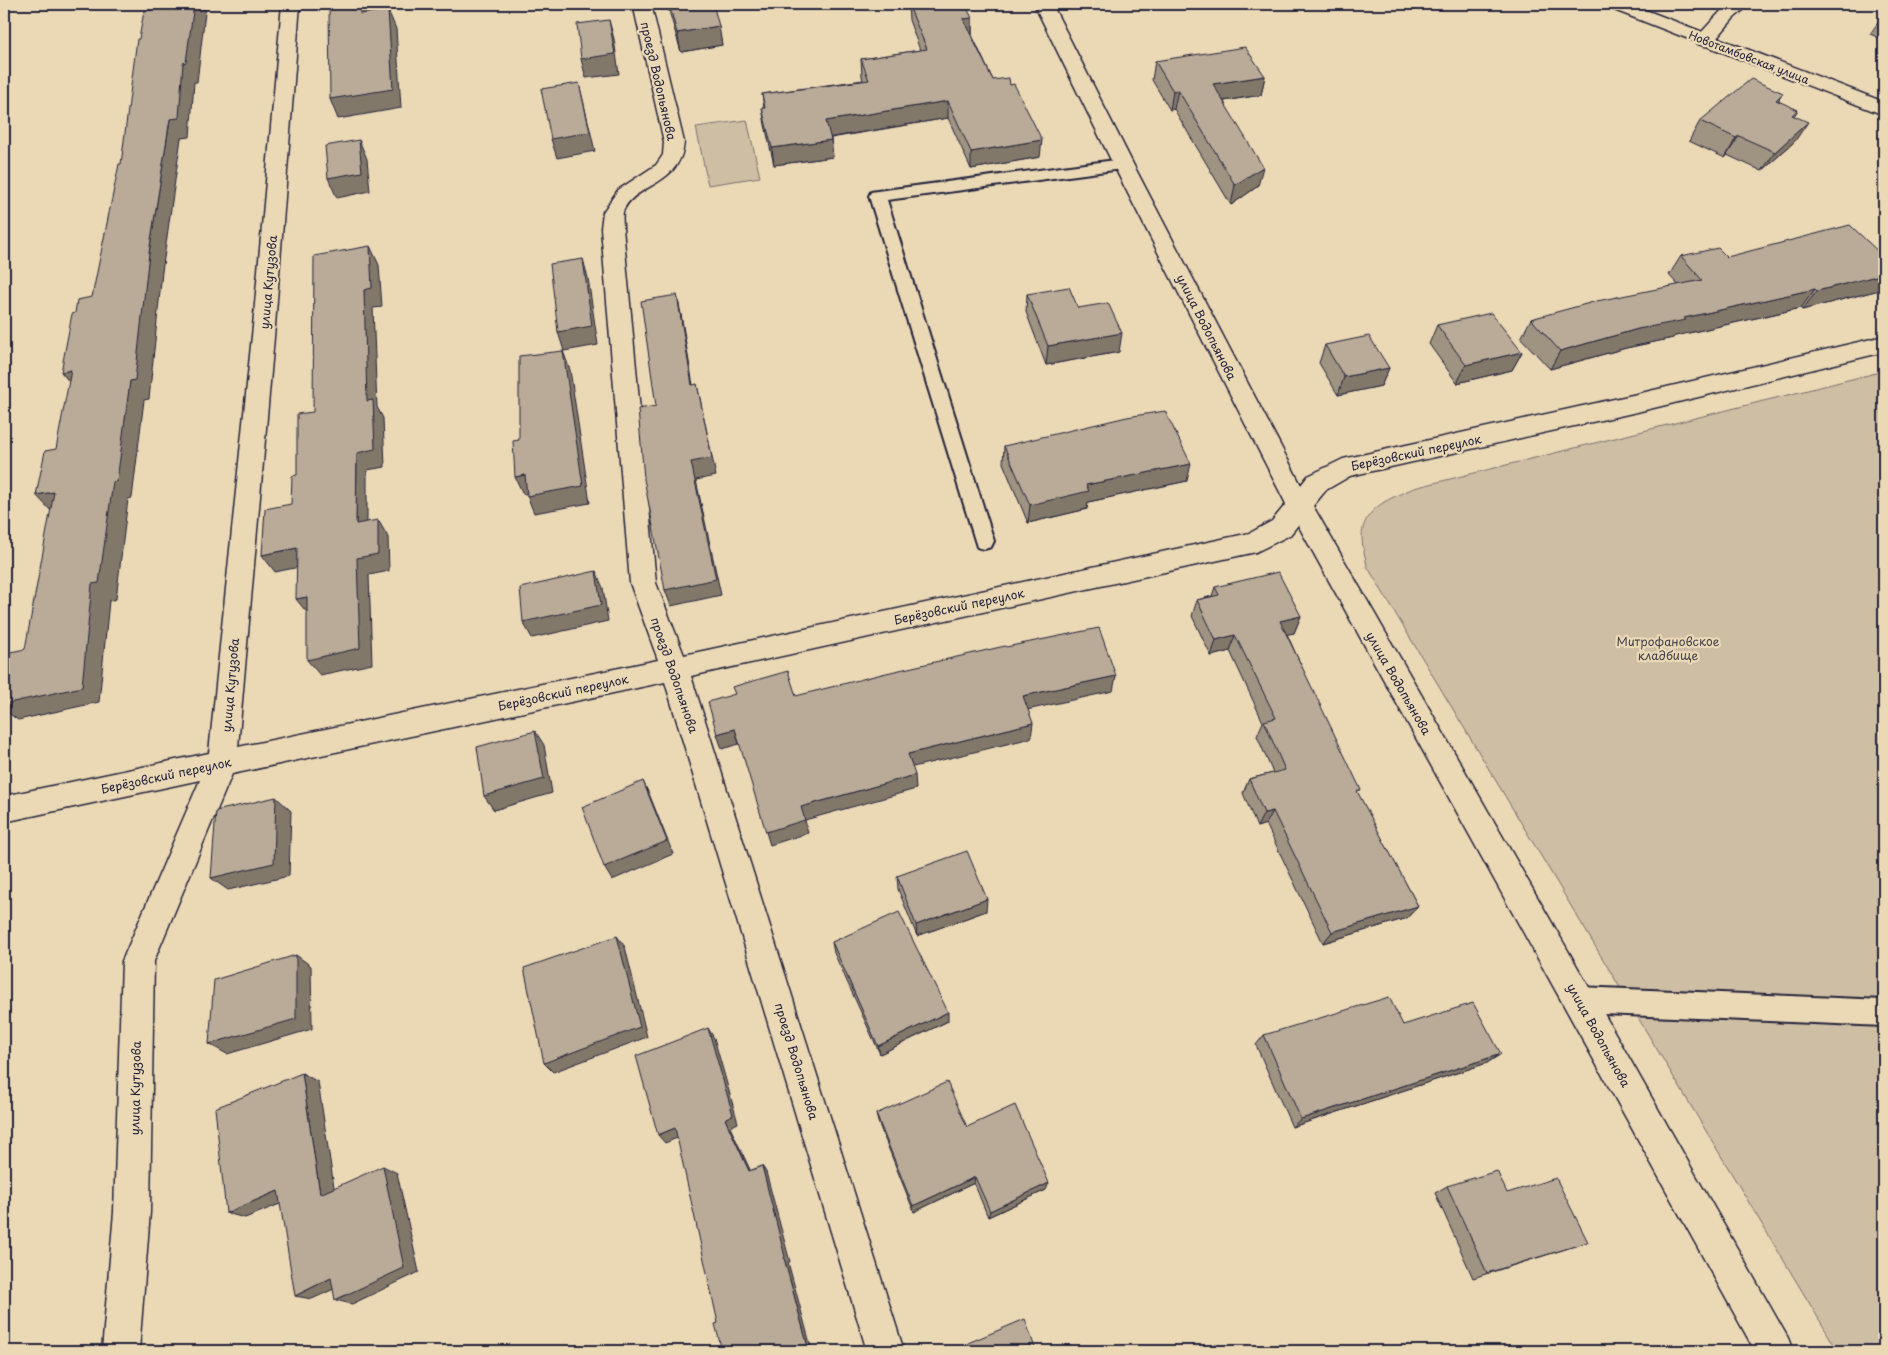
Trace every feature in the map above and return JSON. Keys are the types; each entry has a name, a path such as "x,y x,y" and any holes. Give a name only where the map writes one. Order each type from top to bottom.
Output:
{"street":[{"name":"улица Кутузова","path":"120,1351 132,1212 138,961 222,764 264,326 291,4"},
{"name":"проезд Водопьянова","path":"642,4 674,142 673,155 663,169 625,195 613,212 612,228 643,583 675,668 886,1351"},
{"name":"улица Водопьянова","path":"1043,4 1123,164 1299,505 1775,1351"},
{"name":"Новотамбовская улица","path":"1614,4 1884,109"},
{"path":"1705,40 1741,4"},
{"name":"Берёзовский переулок","path":"4,809 675,668 1256,542 1281,528 1317,483 1342,468 1618,407 1884,344"}],"lane":[{"path":"984,541 877,196 1123,164"},
{"path":"1579,1000 1884,1013"}],"green space":[{"path":"747,120 760,177 708,185 696,127"},
{"name":"Митрофановское кладбище","path":"1884,371 1884,1351 1838,1351 1367,566 1362,539 1366,519 1372,512 1387,500 1414,488"}],"building":[{"path":"152,4 194,4 186,62 183,63 179,118 170,119 149,253 135,380 130,381 117,481 113,482 99,583 92,584 82,687 4,704 6,653 25,649 54,492 36,495 45,451 56,449 71,370 61,372 72,314 75,313 77,300 92,297 119,164 121,164 137,39 139,39 144,11 151,10"},
{"path":"329,4 360,4 360,14 388,10 393,89 330,99"},
{"path":"669,4 713,4 719,26 677,33"},
{"path":"908,4 965,4 972,18 963,19 993,80 1009,78 1010,85 1014,84 1042,140 971,152 948,101 826,121 831,140 772,148 762,108 765,108 762,94 869,80 861,59 927,49"},
{"path":"609,20 615,54 581,59 577,24"},
{"path":"1245,47 1265,76 1213,84 1263,167 1235,185 1178,90 1173,91 1155,61"},
{"path":"1751,79 1783,93 1776,100 1798,110 1792,115 1808,122 1775,152 1739,136 1736,138 1700,121"},
{"path":"579,83 590,132 551,139 541,89"},
{"path":"359,140 362,172 328,178 325,146"},
{"path":"1850,225 1884,257 1884,274 1817,291 1815,289 1684,318 1686,320 1638,329 1560,351 1531,319 1597,301 1702,280 1681,256 1718,248 1727,257"},
{"path":"370,246 372,288 364,290 367,401 373,400 375,449 357,453 356,524 378,520 378,554 357,558 360,648 307,660 307,597 296,599 297,548 262,555 265,509 291,504 292,476 297,475 297,414 313,412 314,256"},
{"path":"583,259 592,326 558,332 550,264"},
{"path":"1069,287 1078,308 1108,303 1122,333 1048,346 1027,294"},
{"path":"677,295 692,385 697,384 712,458 691,462 716,579 665,590 644,479 638,409 656,406 641,301"},
{"path":"1491,313 1522,352 1466,365 1437,325"},
{"path":"1369,336 1389,368 1344,377 1325,345"},
{"path":"563,351 583,486 527,496 525,475 515,477 513,441 519,440 519,356"},
{"path":"1165,411 1191,464 1086,485 1089,491 1030,505 1004,446 1127,417"},
{"path":"596,571 601,605 523,622 520,588"},
{"path":"1278,572 1301,616 1280,621 1361,790 1357,791 1418,906 1332,932 1273,811 1264,813 1249,779 1285,770 1264,721 1276,718 1235,635 1216,640 1197,600 1219,595 1215,587"},
{"path":"1099,628 1116,676 1023,696 1033,723 908,754 915,775 801,807 805,820 766,832 735,729 717,734 708,702 735,694 732,687 788,671 796,696 1005,646"},
{"path":"535,731 544,779 484,796 477,747"},
{"path":"643,781 667,841 604,867 582,807"},
{"path":"276,797 274,863 211,878 216,811"},
{"path":"967,851 987,899 916,925 897,876"},
{"path":"899,912 948,1012 878,1046 832,942"},
{"path":"617,936 640,1027 544,1063 524,968"},
{"path":"296,955 296,1019 209,1044 214,980"},
{"path":"1389,997 1403,1025 1473,1003 1501,1054 1301,1119 1264,1035"},
{"path":"708,1028 733,1115 725,1119 749,1171 762,1166 809,1351 722,1351 715,1324 718,1323 675,1128 658,1135 636,1056"},
{"path":"302,1073 320,1194 383,1166 404,1268 335,1300 331,1278 295,1296 278,1191 226,1213 215,1108"},
{"path":"947,1082 967,1127 1015,1105 1049,1183 990,1211 975,1177 913,1206 876,1114"},
{"path":"1497,1171 1507,1193 1556,1178 1588,1242 1487,1273 1447,1186"},
{"path":"1025,1319 1036,1351 971,1351 968,1343"}]}
